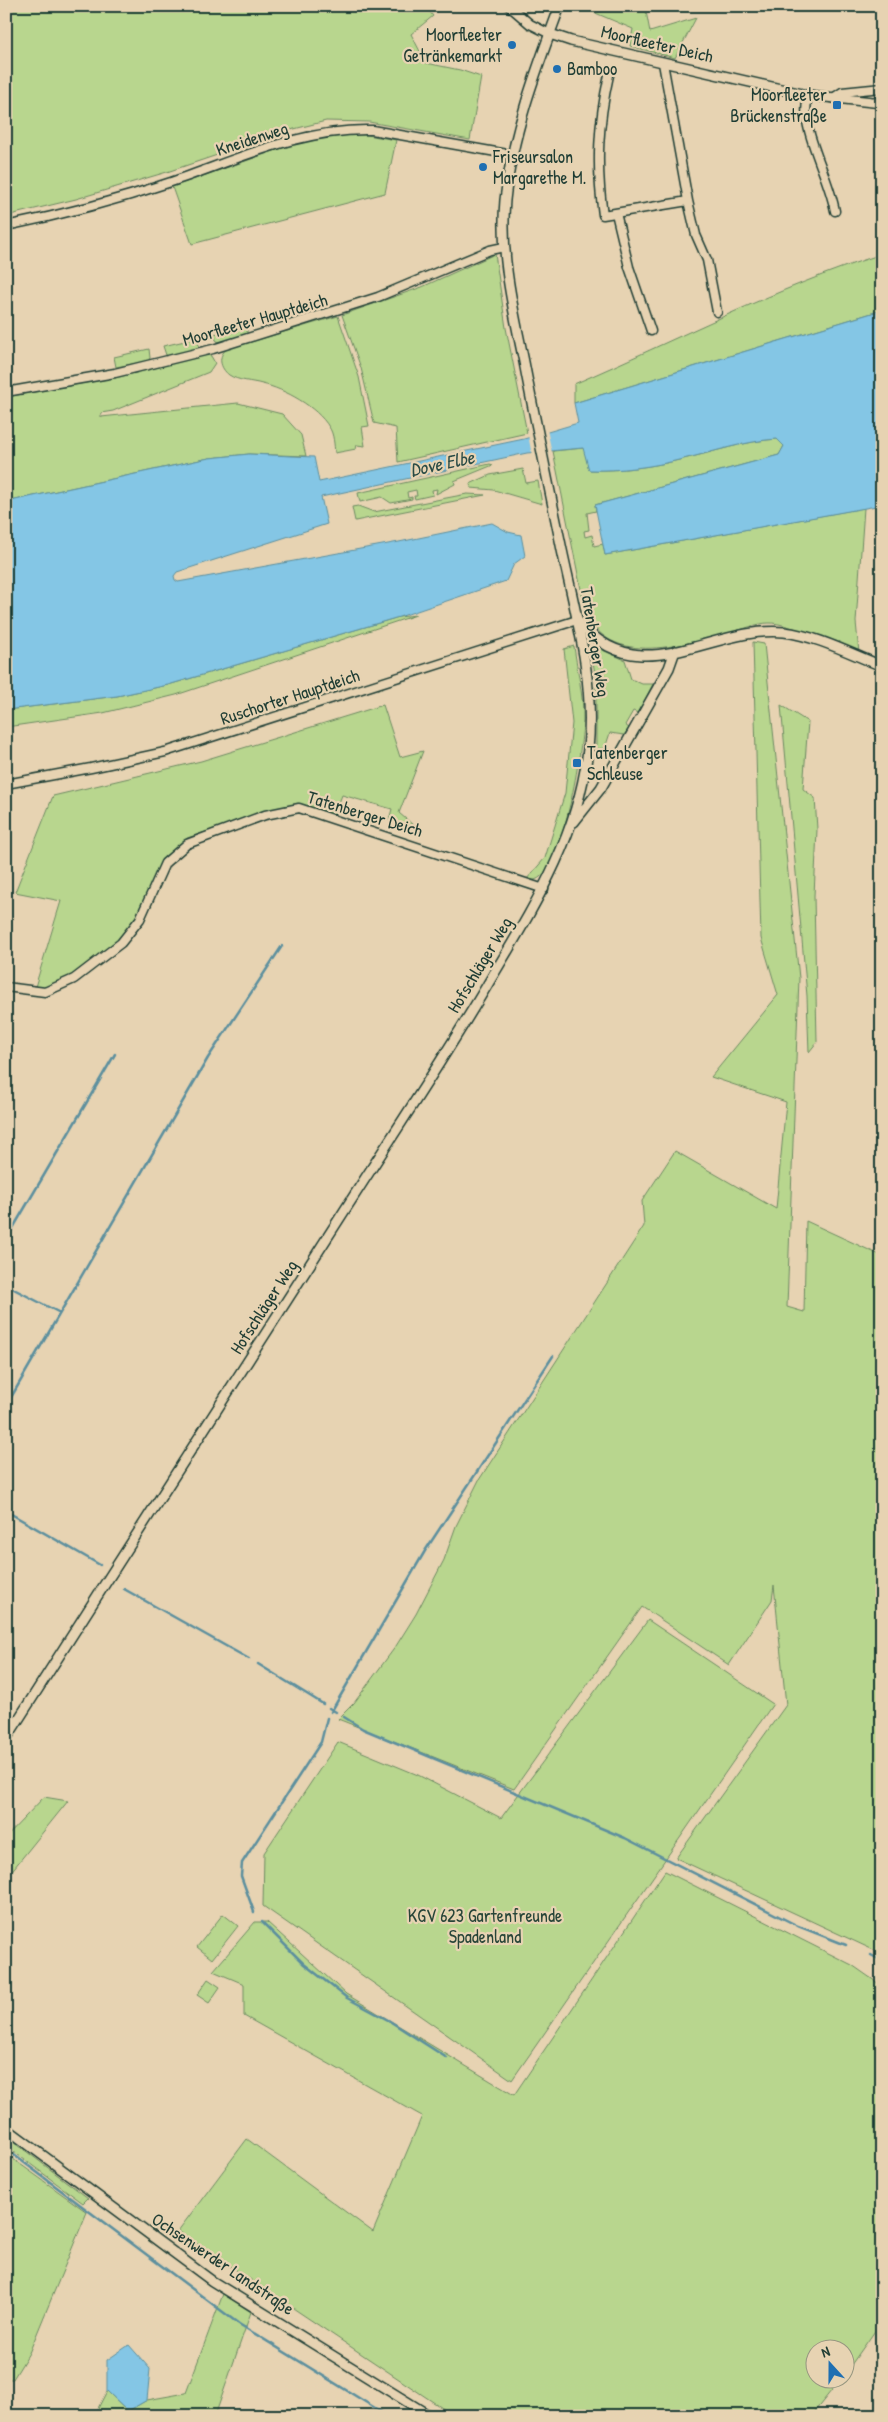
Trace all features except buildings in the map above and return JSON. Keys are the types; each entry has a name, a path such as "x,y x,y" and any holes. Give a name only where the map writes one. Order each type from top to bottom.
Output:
{"street":[{"name":"Moorfleeter Deich","path":"509,6 530,24 550,34 571,41 807,95 882,103"},
{"path":"504,247 505,202 513,155 560,6"},
{"path":"664,63 688,201 696,235 707,260 717,312"},
{"path":"609,75 601,107 598,139 598,179 603,215 688,201"},
{"name":"Moorfleeter Deich","path":"834,98 842,92 882,88"},
{"path":"807,95 806,120 812,144 830,188 835,211"},
{"name":"Kneidenweg","path":"6,226 168,183 322,132 348,129 372,130 513,155"},
{"path":"616,213 629,267 651,331"},
{"name":"Moorfleeter Hauptdeich","path":"6,392 124,370 213,349 378,297 490,250 504,247"},
{"name":"Tatenberger Weg","path":"504,247 509,288 578,620 589,688 590,724 582,793 572,824 544,890"},
{"path":"578,620 592,638 619,653 631,656 646,656 675,651 752,634 785,632 804,637 882,666"},
{"name":"Ruschorter Hauptdeich","path":"6,784 165,752 578,620"},
{"path":"572,824 602,788 669,668 675,651"},
{"name":"Tatenberger Deich","path":"6,987 46,992 74,979 121,943 140,920 165,863 187,844 265,815 299,808 544,890"},
{"name":"Hofschläger Weg","path":"6,1739 469,1016 544,890"},
{"name":"Ochsenwerder Landstraße","path":"6,2128 212,2281 430,2416"}],"green space":[{"path":"6,6 425,6 433,16 411,34 426,63 460,70 481,77 470,140 369,122 326,121 294,129 167,172 76,199 6,216"},
{"path":"579,6 645,6 650,32 696,18 675,58 630,46 633,29"},
{"path":"332,135 367,135 396,140 385,193 192,244 172,187 302,141"},
{"path":"495,254 506,328 527,433 398,462 396,428 374,423 361,368 342,315 422,287"},
{"path":"882,254 882,310 574,403 574,384 764,298"},
{"path":"338,316 359,377 369,426 362,427 365,446 357,445 356,449 335,453 331,430 324,420 309,406 271,386 237,379 229,375 222,366 221,358 227,349"},
{"path":"247,325 247,335 220,343 216,340 214,334"},
{"path":"198,338 199,348 166,355 163,346"},
{"path":"149,349 150,358 148,361 116,367 114,357"},
{"path":"207,355 211,356 215,363 209,372 113,411 101,413 101,417 238,403 282,414 301,435 306,456 249,454 209,458 6,502 6,397 119,377"},
{"path":"777,439 784,446 779,455 595,505 596,511 587,513 589,530 584,531 585,537 592,535 594,546 603,544 605,555 864,508 856,622 859,653 788,626 769,623 673,646 651,648 630,647 611,641 596,629 585,609 553,451 584,448 589,470 613,470 660,464 741,444"},
{"path":"490,464 493,465 454,481 455,484 436,494 437,489 432,490 433,495 415,499 414,496 417,496 416,490 407,492 408,498 412,497 412,499 391,503 382,497 360,502 358,493"},
{"path":"523,469 526,483 538,481 542,504 494,490 471,488 470,484 490,475"},
{"path":"467,494 485,495 355,521 352,507 358,506 374,512"},
{"path":"416,615 176,695 103,713 6,727 6,710 117,696 168,685 399,617"},
{"path":"753,642 764,644 799,978 787,1307 804,1312 806,1221 882,1256 882,1954 676,1858 786,1705 774,1585 772,1600 729,1665 642,1607 514,1789 338,1719 354,1703 396,1646 416,1614 444,1560 456,1526 479,1480 644,1226 642,1201 675,1151 776,1209 786,1102 711,1077 778,995 761,938"},
{"path":"574,646 583,721 570,804 557,849 549,866 538,878 526,880 545,858 565,793 572,723 564,649"},
{"path":"600,649 625,660 631,679 642,684 653,684 638,713 633,711 625,725 629,728 624,735 610,733 605,748 596,749 596,686 602,685 602,674 595,674 591,650"},
{"path":"383,705 400,757 423,751 399,813 420,831 389,820 392,809 342,795 334,816 301,806 267,812 187,838 162,862 135,918 117,941 73,975 42,989 35,987 61,901 15,892 53,796 201,761"},
{"path":"781,705 808,722 803,789 815,798 817,829 814,896 817,1042 809,1052 807,996"},
{"name":"KGV 623 Gartenfreunde Spadenland","path":"648,1620 773,1704 512,2080 263,1906 264,1853 338,1742 418,1775 501,1818"},
{"path":"44,1797 68,1801 6,1878 6,1837"},
{"path":"665,1871 852,1965 882,1986 882,2321 856,2358 856,2340 806,2340 806,2390 832,2390 811,2416 454,2416 178,2231 247,2139 373,2232 422,2116 244,2016 244,1984 213,1971 255,1922 267,1922 346,1994 514,2095"},
{"path":"223,1914 238,1926 212,1959 197,1947"},
{"path":"208,1979 220,1987 209,2003 197,1995"},
{"path":"6,2136 88,2198 83,2203 6,2146"},
{"path":"6,2154 87,2212 29,2353 13,2379 6,2379"},
{"path":"223,2294 251,2312 215,2416 94,2416 107,2391 128,2411 147,2400 186,2393"}],"water":[{"name":"Dove Elbe","path":"882,310 882,505 605,555 595,505 779,455 784,446 777,439 741,444 660,464 613,470 589,470 583,448 527,453 321,497 327,524 177,572 174,576 175,580 178,582 492,523 508,532 521,535 525,556 514,564 506,581 399,617 168,685 117,696 6,710 6,502 209,458 249,454 314,457 319,482 524,439 578,423 574,403"},
{"path":"129,2345 150,2369 147,2400 128,2411 107,2391 107,2360"}],"pier":[{"path":"547,429 552,453 532,455 528,435"}],"waterway":[{"path":"6,1406 208,1058 282,946"},
{"path":"6,1240 115,1054"},
{"path":"6,1285 60,1313"},
{"path":"331,1712 425,1551 553,1356"},
{"path":"6,1511 100,1565"},
{"path":"124,1589 249,1659"},
{"path":"258,1664 323,1704"},
{"path":"329,1708 336,1712"},
{"path":"344,1717 363,1729 625,1838 798,1926 846,1945"},
{"path":"254,1912 241,1876 242,1863 321,1742 327,1718"},
{"path":"262,1922 304,1964 347,1998 388,2020 447,2058"},
{"path":"871,1955 882,1961"},
{"path":"6,2149 239,2324 388,2416"}],"place":[{"name":"Moorfleeter Getränkemarkt","path":"512,45"},
{"name":"Bamboo","path":"557,69"},
{"name":"Moorfleeter Brückenstraße","path":"837,105"},
{"name":"Friseursalon Margarethe M.","path":"483,167"},
{"name":"Tatenberger Schleuse","path":"577,763"}]}
